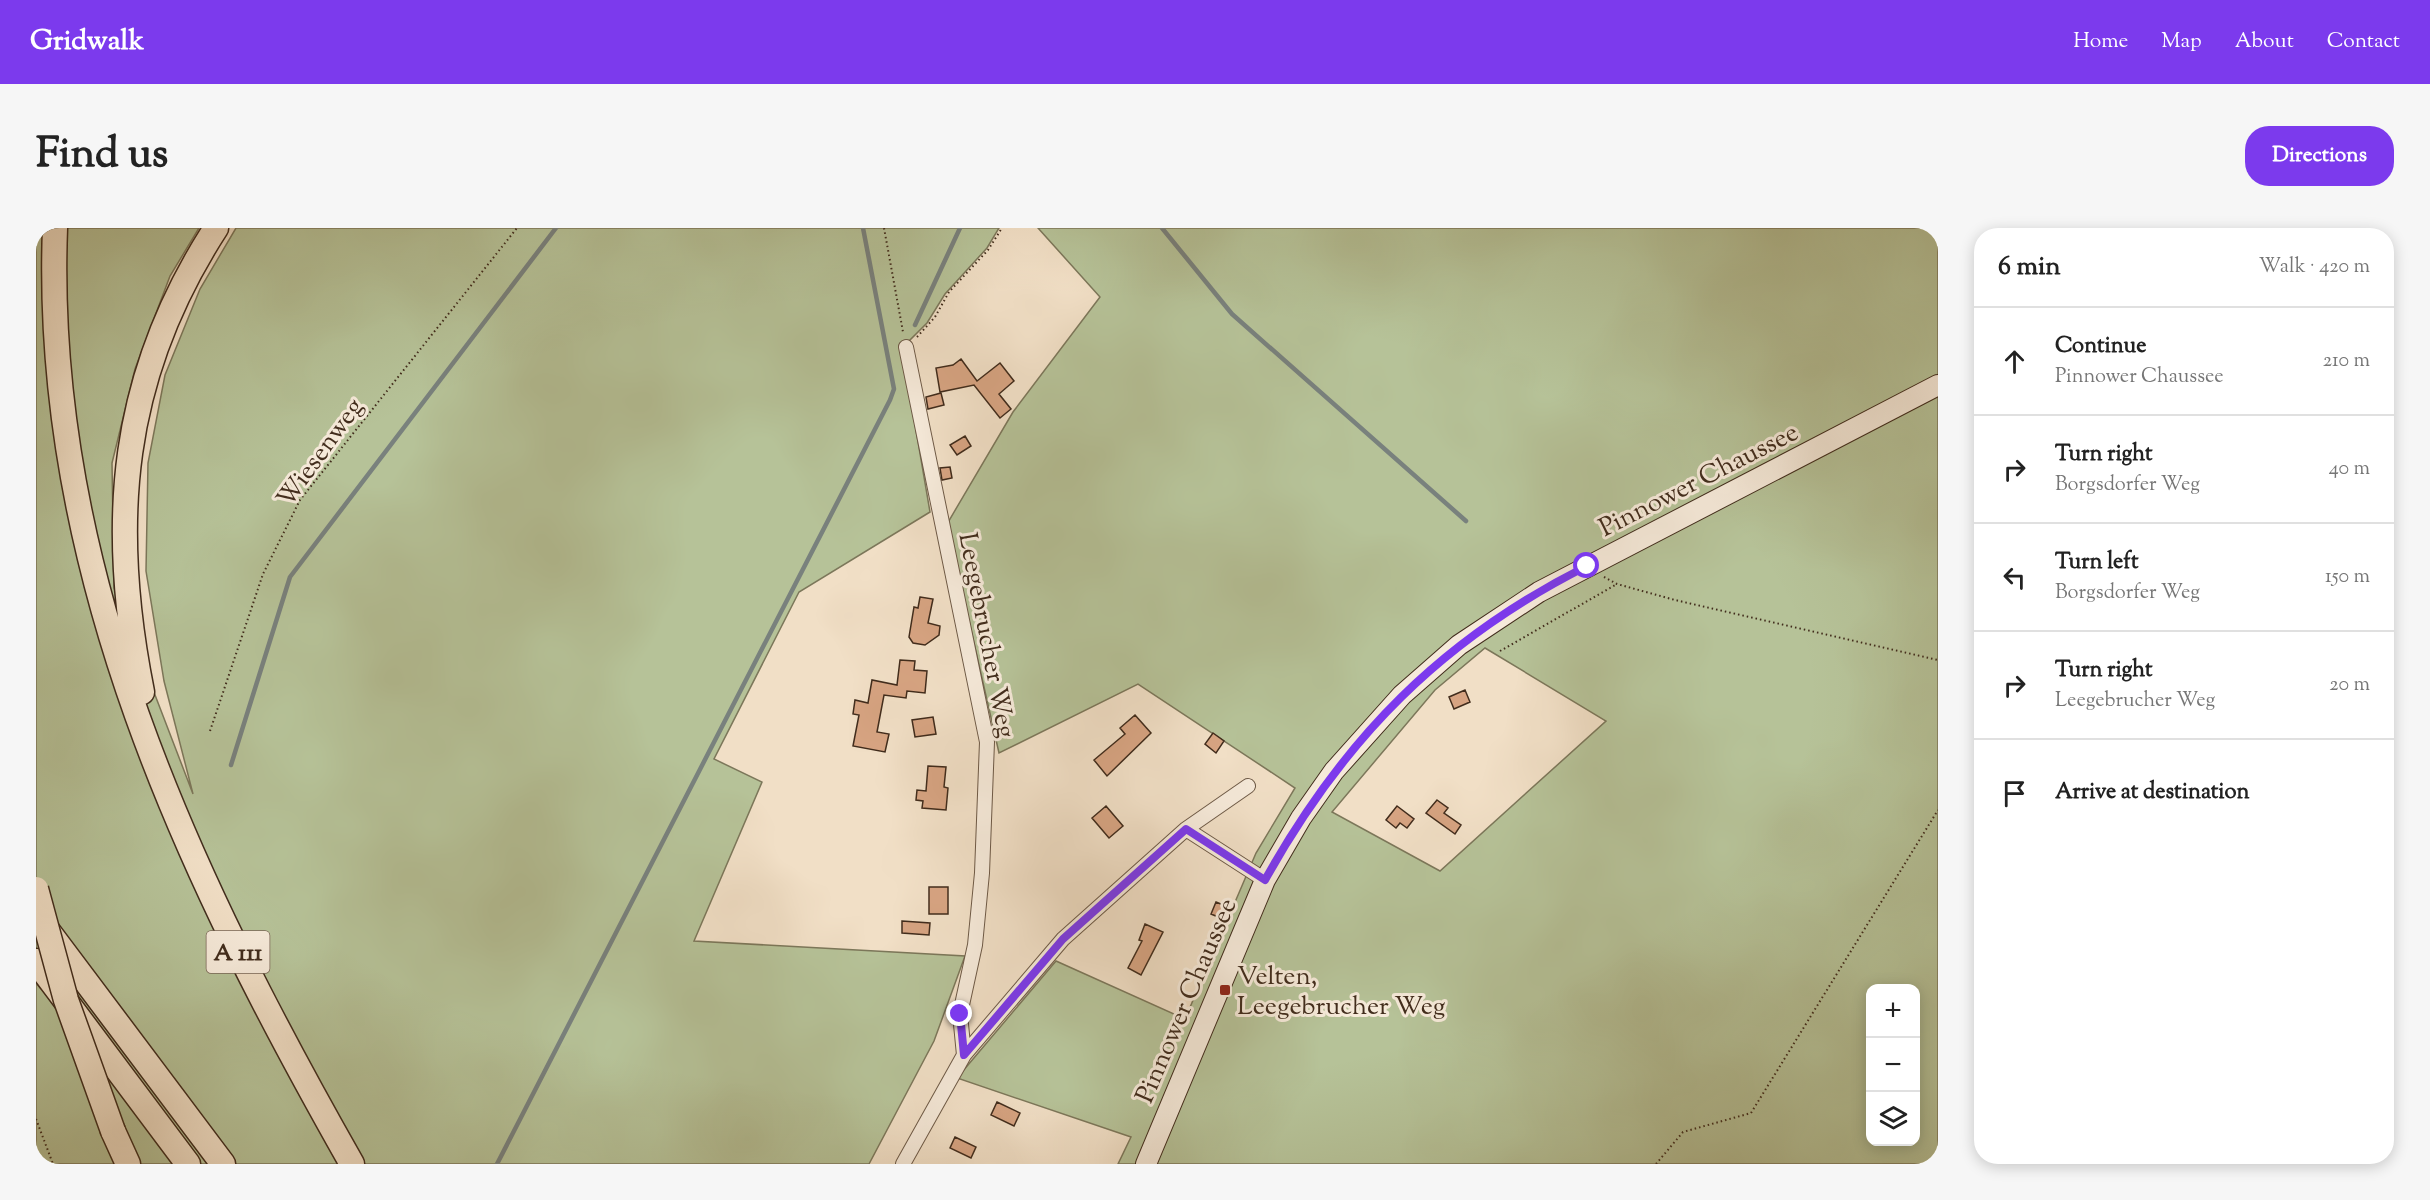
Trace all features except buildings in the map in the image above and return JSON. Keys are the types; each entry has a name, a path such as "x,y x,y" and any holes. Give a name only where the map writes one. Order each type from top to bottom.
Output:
{"highway":[{"name":"A 111","path":"55,228 56,346 66,433 83,534 113,648 164,788 200,872 246,969 352,1164"},
{"path":"164,788 129,624 124,531 126,480 139,402 163,328 181,288 216,228"},
{"path":"36,889 66,1000 113,1131 128,1164"},
{"path":"36,915 223,1164"},
{"path":"36,961 188,1164"}],"main road":[{"name":"Pinnower Chaussee","path":"1146,1164 1265,880 1301,818 1334,771 1402,695 1485,626 1539,592 1938,385"}],"street":[{"name":"Leegebrucher Weg","path":"906,347 987,742 982,873 977,933 960,1014 964,1055"},
{"path":"903,1164 964,1055 1063,939 1186,829 1248,786"},
{"path":"1186,829 1265,880"}],"path":[{"name":"Wiesenweg","path":"210,731 263,574 300,500 517,228"},
{"path":"884,228 906,347"},
{"path":"906,347 927,327 949,292 988,250 1002,228"},
{"path":"1587,566 1617,584 1675,600 1938,660"},
{"path":"1500,651 1617,584"},
{"path":"1656,1164 1683,1132 1751,1113 1938,810"},
{"path":"36,1119 53,1164"}],"green space":[{"path":"36,228 199,228 170,276 135,369 112,463 114,588 193,794 164,681 146,571 148,463 165,375 200,289 236,228 999,228 987,248 945,294 927,323 909,341 903,354 930,512 799,592 714,759 762,782 694,941 965,956 934,1041 869,1164 36,1164 36,983 41,989 36,969"},
{"path":"1038,228 1938,228 1938,1164 1118,1164 1131,1137 957,1078 1056,961 1185,1019 1256,853 1295,788 1138,684 999,753 947,524 1013,412 1100,297","holes":["1485,648 1606,721 1440,871 1332,812 1435,690"]}],"waterway":[{"path":"231,765 290,577 556,228"},
{"path":"497,1164 890,400 894,389 863,228"},
{"path":"915,325 960,228"},
{"path":"1162,228 1232,314 1466,521"}],"place":[{"name":"Velten, Leegebrucher Weg","path":"1225,990"}],"route":[{"path":"960,1014 964,1055 1063,939 1186,829 1265,880 1301,818 1334,771 1402,695 1459,645 1485,626 1539,592 1587,566"}]}
